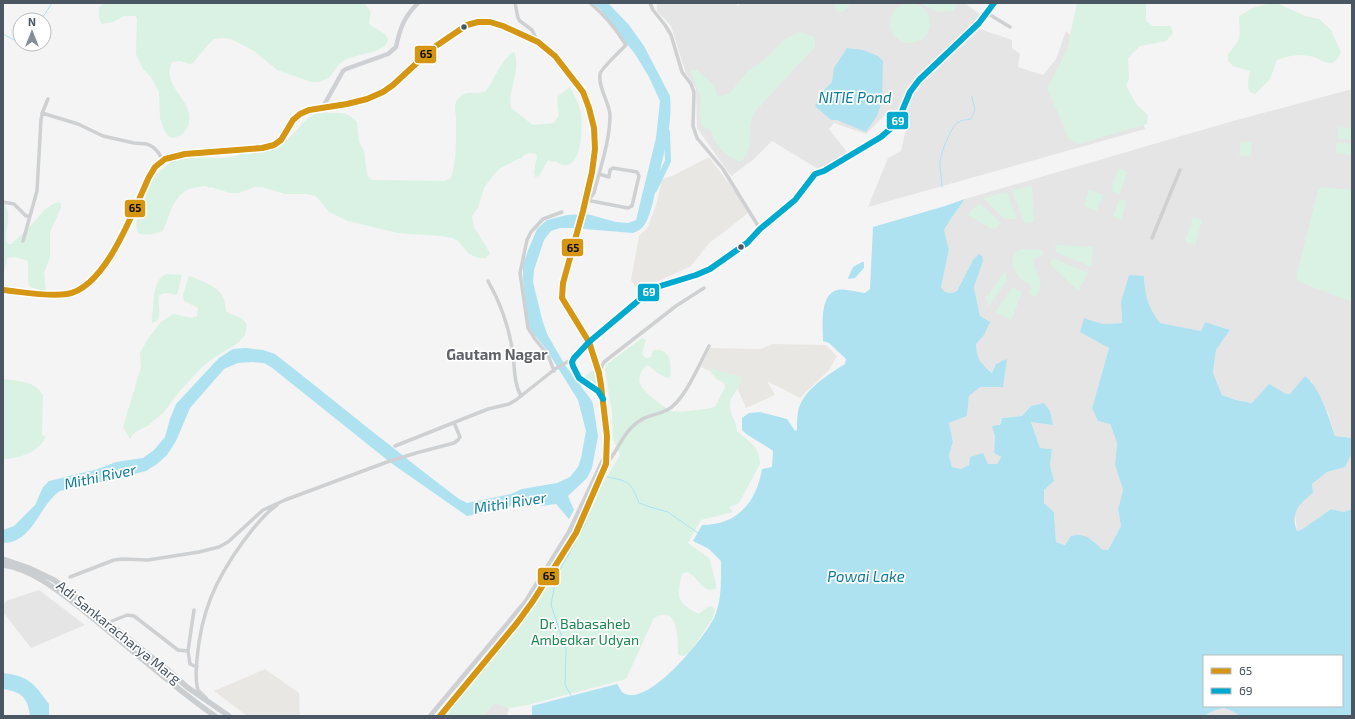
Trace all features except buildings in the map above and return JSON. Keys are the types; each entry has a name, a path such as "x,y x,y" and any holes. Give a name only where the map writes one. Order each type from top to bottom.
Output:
{"main road":[{"path":"323,107 343,71 388,54 394,50 403,23 418,3"},
{"path":"3,290 58,295 69,294 83,289 98,274 117,248 149,177 155,167 163,160 185,154 262,148 274,145 281,140 293,120 300,114 309,110 367,99 383,92 393,85 426,54 467,25 478,22 490,22 503,26 538,42 555,56 569,72 583,92 594,128 595,148 592,172 563,283 562,298 589,342 598,373 603,399 607,444 606,455 604,464 576,533 533,601 517,623 440,716"},
{"path":"589,342 572,362 579,378 598,391 603,399"},
{"path":"430,716 526,601 564,540 604,464"},
{"path":"577,516 582,519"},
{"path":"564,540 569,544"},
{"name":"Adi Sankaracharya Marg","path":"3,560 29,568 54,580 187,687 229,716"},
{"name":"Adi Sankaracharya Marg","path":"3,565 27,573 49,584 102,625 182,692 215,716"},
{"path":"447,696 453,700"}],"street":[{"path":"515,3 518,18 532,30 538,42"},
{"path":"585,200 591,197 594,193 609,130 609,106 602,88 600,73 603,68 626,45 614,27 600,11 590,3"},
{"path":"650,3 653,10 668,29 682,72 694,92 693,126 697,138 723,169 760,229"},
{"path":"589,342 644,295 657,287 696,275 710,268 747,243 760,229 795,200 815,174 824,171 881,137 897,123 910,92 919,80 979,23 994,3"},
{"path":"987,13 1010,27"},
{"path":"426,54 431,58"},
{"path":"23,241 37,191 42,113 48,100"},
{"path":"42,113 78,124 103,136 134,143 147,144 153,147 163,160"},
{"path":"585,200 628,208 632,206 638,176 637,172 613,168 610,170 609,177 599,174"},
{"path":"1152,238 1180,170"},
{"path":"3,202 14,204 26,216 30,216"},
{"path":"555,370 548,355 535,340 528,328 520,273 527,240 531,232 543,219 562,212"},
{"path":"488,281 507,324 514,358 516,385 521,396"},
{"path":"598,373 604,362 676,306 704,288"},
{"path":"604,464 613,458 630,429 640,419 668,409 683,395 709,346"},
{"path":"395,446 488,409 509,404 568,360 574,358"},
{"path":"70,577 118,560 148,560 198,552 219,546 228,542 263,510 285,500 387,462 454,443 460,437 455,425"},
{"path":"209,703 198,690 196,668 203,620 210,599 227,564 265,514 285,500"},
{"path":"194,610 188,651 190,664 196,668"},
{"path":"102,625 127,615 134,616 178,650 188,651"}],"shaded area":[{"path":"657,3 735,3 738,6 741,3 965,3 982,16 948,51 912,83 899,115 895,120 885,115 866,134 834,123 829,129 847,152 821,170 772,141 753,160 731,176 697,128 696,89 685,71 671,26 657,11"},
{"path":"980,29 1012,40 1012,48 1020,54 1018,67 1043,75 1056,59 1066,31 1127,94 1138,109 1145,129 868,207 888,158 901,151 906,129 901,126 915,89"},
{"path":"1352,89 1352,438 1335,436 1328,413 1311,380 1290,394 1252,403 1236,400 1222,395 1213,373 1216,350 1230,330 1205,322 1201,331 1159,323 1152,312 1145,295 1144,276 1121,302 1122,323 1103,324 1084,318 1109,348 1092,408 1110,424 1117,443 1115,465 1123,490 1118,509 1121,526 1108,550 1103,550 1091,539 1066,545 1056,542 1054,512 1044,503 1044,490 1054,481 1050,465 1052,449 1040,448 1031,422 1031,406 1022,416 1002,418 995,436 994,453 1001,457 997,464 969,465 961,469 952,467 949,455 953,442 949,423 967,416 969,395 1007,360 996,364 992,373 982,364 976,353 976,344 984,335 974,287 983,261 973,260 957,291 952,293 945,292 941,287 949,250 944,230 965,199 1226,123"},
{"path":"709,157 737,194 748,213 710,242 691,266 638,291 631,280 639,236 648,227 657,202 662,179 672,176"},
{"path":"773,344 826,345 837,356 829,370 800,398 767,381 775,395 746,408 735,383 701,367 710,348 761,349"},
{"path":"1352,453 1352,509 1344,512 1331,509 1297,532 1295,514 1300,503 1313,493 1312,484 1327,472 1345,467"},
{"path":"39,590 85,625 31,648 3,612 3,606 6,601"},
{"path":"265,669 299,693 300,716 247,716 214,691"},
{"path":"494,703 509,708 507,716 483,716"},
{"path":"1217,709 1230,709 1240,716 1204,716"}],"green space":[{"path":"104,3 364,3 371,12 369,22 370,25 385,34 388,40 385,46 376,51 349,58 340,63 329,78 318,82 311,82 277,70 254,51 231,39 214,39 193,63 190,64 180,61 172,62 169,71 170,78 173,86 187,107 189,124 182,135 172,138 168,136 164,130 160,118 159,92 151,77 143,69 136,54 137,18 135,16 124,16 113,22 102,24 99,18 99,7"},
{"path":"834,3 851,3 843,12 837,12"},
{"path":"914,3 921,6 927,12 930,23 929,31 921,40 914,43 906,43 899,40 891,31 890,19 893,12 902,4"},
{"path":"922,3 958,3 954,11 939,12 923,5"},
{"path":"1077,3 1146,3 1146,21 1153,26 1171,26 1173,33 1166,41 1140,46 1128,58 1129,78 1126,86 1137,105 1148,115 1147,124 1079,144 1068,138 1047,89 1067,50"},
{"path":"1270,3 1277,3 1305,16 1319,19 1331,30 1341,52 1336,60 1331,63 1326,63 1314,57 1305,56 1290,56 1281,58 1277,60 1270,79 1255,94 1249,91 1248,88 1250,71 1233,66 1228,61 1228,54 1236,44 1239,37 1239,16 1253,8"},
{"path":"799,32 815,37 815,47 754,113 750,129 748,151 740,162 721,150 711,130 702,126 699,114 701,98 690,70 697,70 714,85 717,97 730,93 747,72 766,58 785,39"},
{"path":"514,52 516,59 516,73 510,101 511,108 533,125 554,123 559,115 557,97 570,87 578,102 581,113 581,140 576,158 571,164 564,165 548,160 539,176 535,177 534,171 537,157 536,154 529,153 499,169 492,177 484,188 478,208 472,216 474,227 490,253 486,258 479,258 469,254 458,241 452,238 398,233 348,221 329,212 316,196 307,194 285,194 262,187 255,187 238,193 230,193 206,186 192,188 179,196 163,231 150,234 138,233 137,218 139,208 148,187 153,178 159,172 174,161 190,158 226,158 252,151 276,147 287,140 312,115 320,113 346,114 357,122 359,142 364,151 367,175 372,180 444,181 450,179 455,159 456,101 459,97 466,93 480,93 486,91 506,58"},
{"path":"1339,127 1352,129 1352,140 1337,138"},
{"path":"1241,141 1252,143 1250,157 1239,155"},
{"path":"1337,142 1352,144 1352,155 1335,153"},
{"path":"1118,168 1127,172 1120,194 1111,191"},
{"path":"1032,186 1034,222 1025,224 1012,190"},
{"path":"1323,187 1352,190 1352,302 1297,281 1296,277 1318,190"},
{"path":"1089,190 1103,195 1097,211 1084,206"},
{"path":"1007,192 1017,219 1005,219 983,198"},
{"path":"1119,199 1127,201 1121,220 1113,217"},
{"path":"3,201 8,211 6,237 8,244 11,244 25,232 47,208 54,203 59,202 61,204 61,208 50,232 50,258 44,273 46,292 30,287 28,282 28,261 15,257 7,258 3,273"},
{"path":"979,203 1001,223 994,230 968,215"},
{"path":"1193,217 1202,220 1195,245 1185,242"},
{"path":"1055,245 1093,247 1091,267 1056,252"},
{"path":"1021,249 1040,249 1043,254 1034,260 1040,282 1039,291 1036,297 1029,294 1031,285 1021,279 1012,263 1015,253"},
{"path":"1053,258 1088,273 1078,291 1050,264"},
{"path":"1005,271 1007,280 988,307 985,291 988,296"},
{"path":"167,274 182,275 177,295 165,293 159,295 159,317 158,320 152,323 157,283 159,279"},
{"path":"189,276 207,283 219,291 224,299 226,311 242,319 247,325 245,335 238,343 212,359 201,368 178,393 164,412 149,425 134,433 130,439 123,427 141,367 140,353 149,337 161,322 173,314 192,318 197,316 198,308 184,301 183,294"},
{"path":"1013,287 1022,293 1011,320 995,312"},
{"name":"Dr. Babasaheb Ambedkar Udyan","path":"642,338 646,340 642,353 644,357 651,357 653,350 659,350 667,354 671,367 670,378 661,375 648,365 646,366 642,371 639,380 641,386 655,400 672,411 700,410 715,407 725,387 724,383 715,378 710,371 711,369 739,376 741,378 740,384 730,402 730,409 737,427 737,431 756,449 760,458 760,464 739,503 729,507 733,512 701,520 688,543 709,558 716,583 716,589 707,589 687,572 682,574 679,588 682,603 691,610 699,614 707,607 712,606 715,610 712,620 689,653 684,656 678,655 677,633 673,619 668,615 662,615 654,618 626,679 528,705 509,708 494,703 483,716 438,716 513,632 540,597 577,540 600,488 620,455 613,439 612,412 605,370 607,364"},
{"path":"595,369 598,389 582,378"},
{"path":"3,379 26,382 40,390 43,395 42,435 46,437 38,447 28,454 3,459"}],"water":[{"path":"592,3 608,3 629,25 644,46 670,96 671,106 667,138 653,202 650,214 643,227 633,233 572,228 560,228 551,231 544,240 534,270 533,282 547,334 565,365 592,401 598,436 592,468 587,478 568,496 574,510 569,519 556,504 541,506 540,501 523,502 494,511 467,516 391,463 271,367 264,363 252,362 238,363 224,369 190,408 176,441 167,455 157,464 146,471 60,491 46,505 29,530 22,537 3,543 3,530 14,526 35,505 43,487 49,481 98,469 116,462 143,458 154,450 165,437 176,404 219,358 233,349 246,348 263,350 275,354 459,499 467,503 511,494 522,489 557,483 570,477 578,467 586,431 578,400 546,349 529,326 526,311 523,264 537,229 547,220 567,215 587,214 616,222 628,223 636,220 656,138 660,101 649,77 635,54 600,9"},
{"name":"NITIE Pond","path":"847,48 863,50 878,56 883,61 882,101 877,116 866,132 837,120 831,120 815,106 825,89 832,82 834,68"},
{"name":"Powai Lake","path":"965,199 944,230 949,250 941,287 945,292 952,293 957,291 973,260 979,254 982,256 983,261 974,287 980,316 990,322 984,335 976,344 977,353 982,364 992,373 996,364 1007,359 1003,387 980,387 969,396 967,416 949,423 953,442 949,455 952,467 961,469 969,465 970,457 983,453 988,464 997,464 1001,457 994,453 995,436 992,426 1000,425 1002,418 1022,416 1031,406 1044,403 1050,411 1053,425 1031,422 1040,448 1052,449 1050,465 1054,481 1044,490 1044,503 1054,512 1056,542 1065,545 1071,536 1081,535 1088,538 1103,550 1108,550 1121,526 1118,509 1123,490 1115,465 1117,443 1110,424 1098,421 1092,408 1109,348 1080,332 1084,318 1103,324 1122,323 1121,302 1129,275 1144,276 1145,290 1148,301 1160,323 1201,331 1205,322 1230,330 1216,350 1213,373 1222,395 1236,400 1252,403 1269,384 1286,394 1290,394 1305,376 1310,381 1320,395 1335,436 1352,438 1352,453 1345,467 1327,472 1312,484 1313,493 1297,509 1295,514 1295,525 1297,531 1301,530 1331,509 1344,512 1352,509 1352,716 1240,716 1230,710 1222,708 1204,716 532,716 532,706 617,684 622,692 632,695 645,691 659,682 674,669 699,640 717,611 720,590 721,561 709,549 693,541 702,525 725,521 743,510 750,502 755,492 762,469 772,467 773,451 742,430 742,418 749,413 760,412 787,419 795,431 797,430 797,419 800,404 810,390 845,364 846,359 829,343 823,341 823,312 827,298 831,293 837,290 865,293 870,289 873,227"},
{"path":"864,262 864,268 855,278 849,279 848,278 853,267"},
{"path":"3,673 26,679 35,686 49,704 49,716 30,716 27,704 22,696 15,692 3,689"}],"waterway":[{"path":"46,12 52,3"},
{"path":"3,34 12,39"},
{"path":"942,187 940,161 943,150 948,137 956,124 961,121 971,119 975,110 972,97"},
{"name":"Mithi River","path":"654,190 668,161 667,132"},
{"path":"607,477 625,481 634,491 639,503 668,512 698,533"},
{"path":"572,697 565,685 566,649 551,605 556,577 586,523"}],"transit line":[{"name":"69","path":"603,399 598,391 579,378 572,362 589,342 645,295 657,287 710,269 747,243 760,229 795,200 815,174 824,171 881,137 897,123 910,92 919,80 979,23 994,3"},
{"name":"65","path":"3,290 60,295 81,289 94,278 106,263 127,226 149,177 155,167 165,159 185,154 262,148 274,145 281,140 293,120 300,114 309,110 367,99 383,92 393,85 433,48 467,25 478,22 490,22 503,26 538,42 555,56 583,92 594,128 595,149 592,172 563,283 562,298 589,342 599,373 607,436 606,464 576,533 533,601 517,623 440,716"}],"district":[{"name":"Gautam Nagar","path":"497,354"}]}
